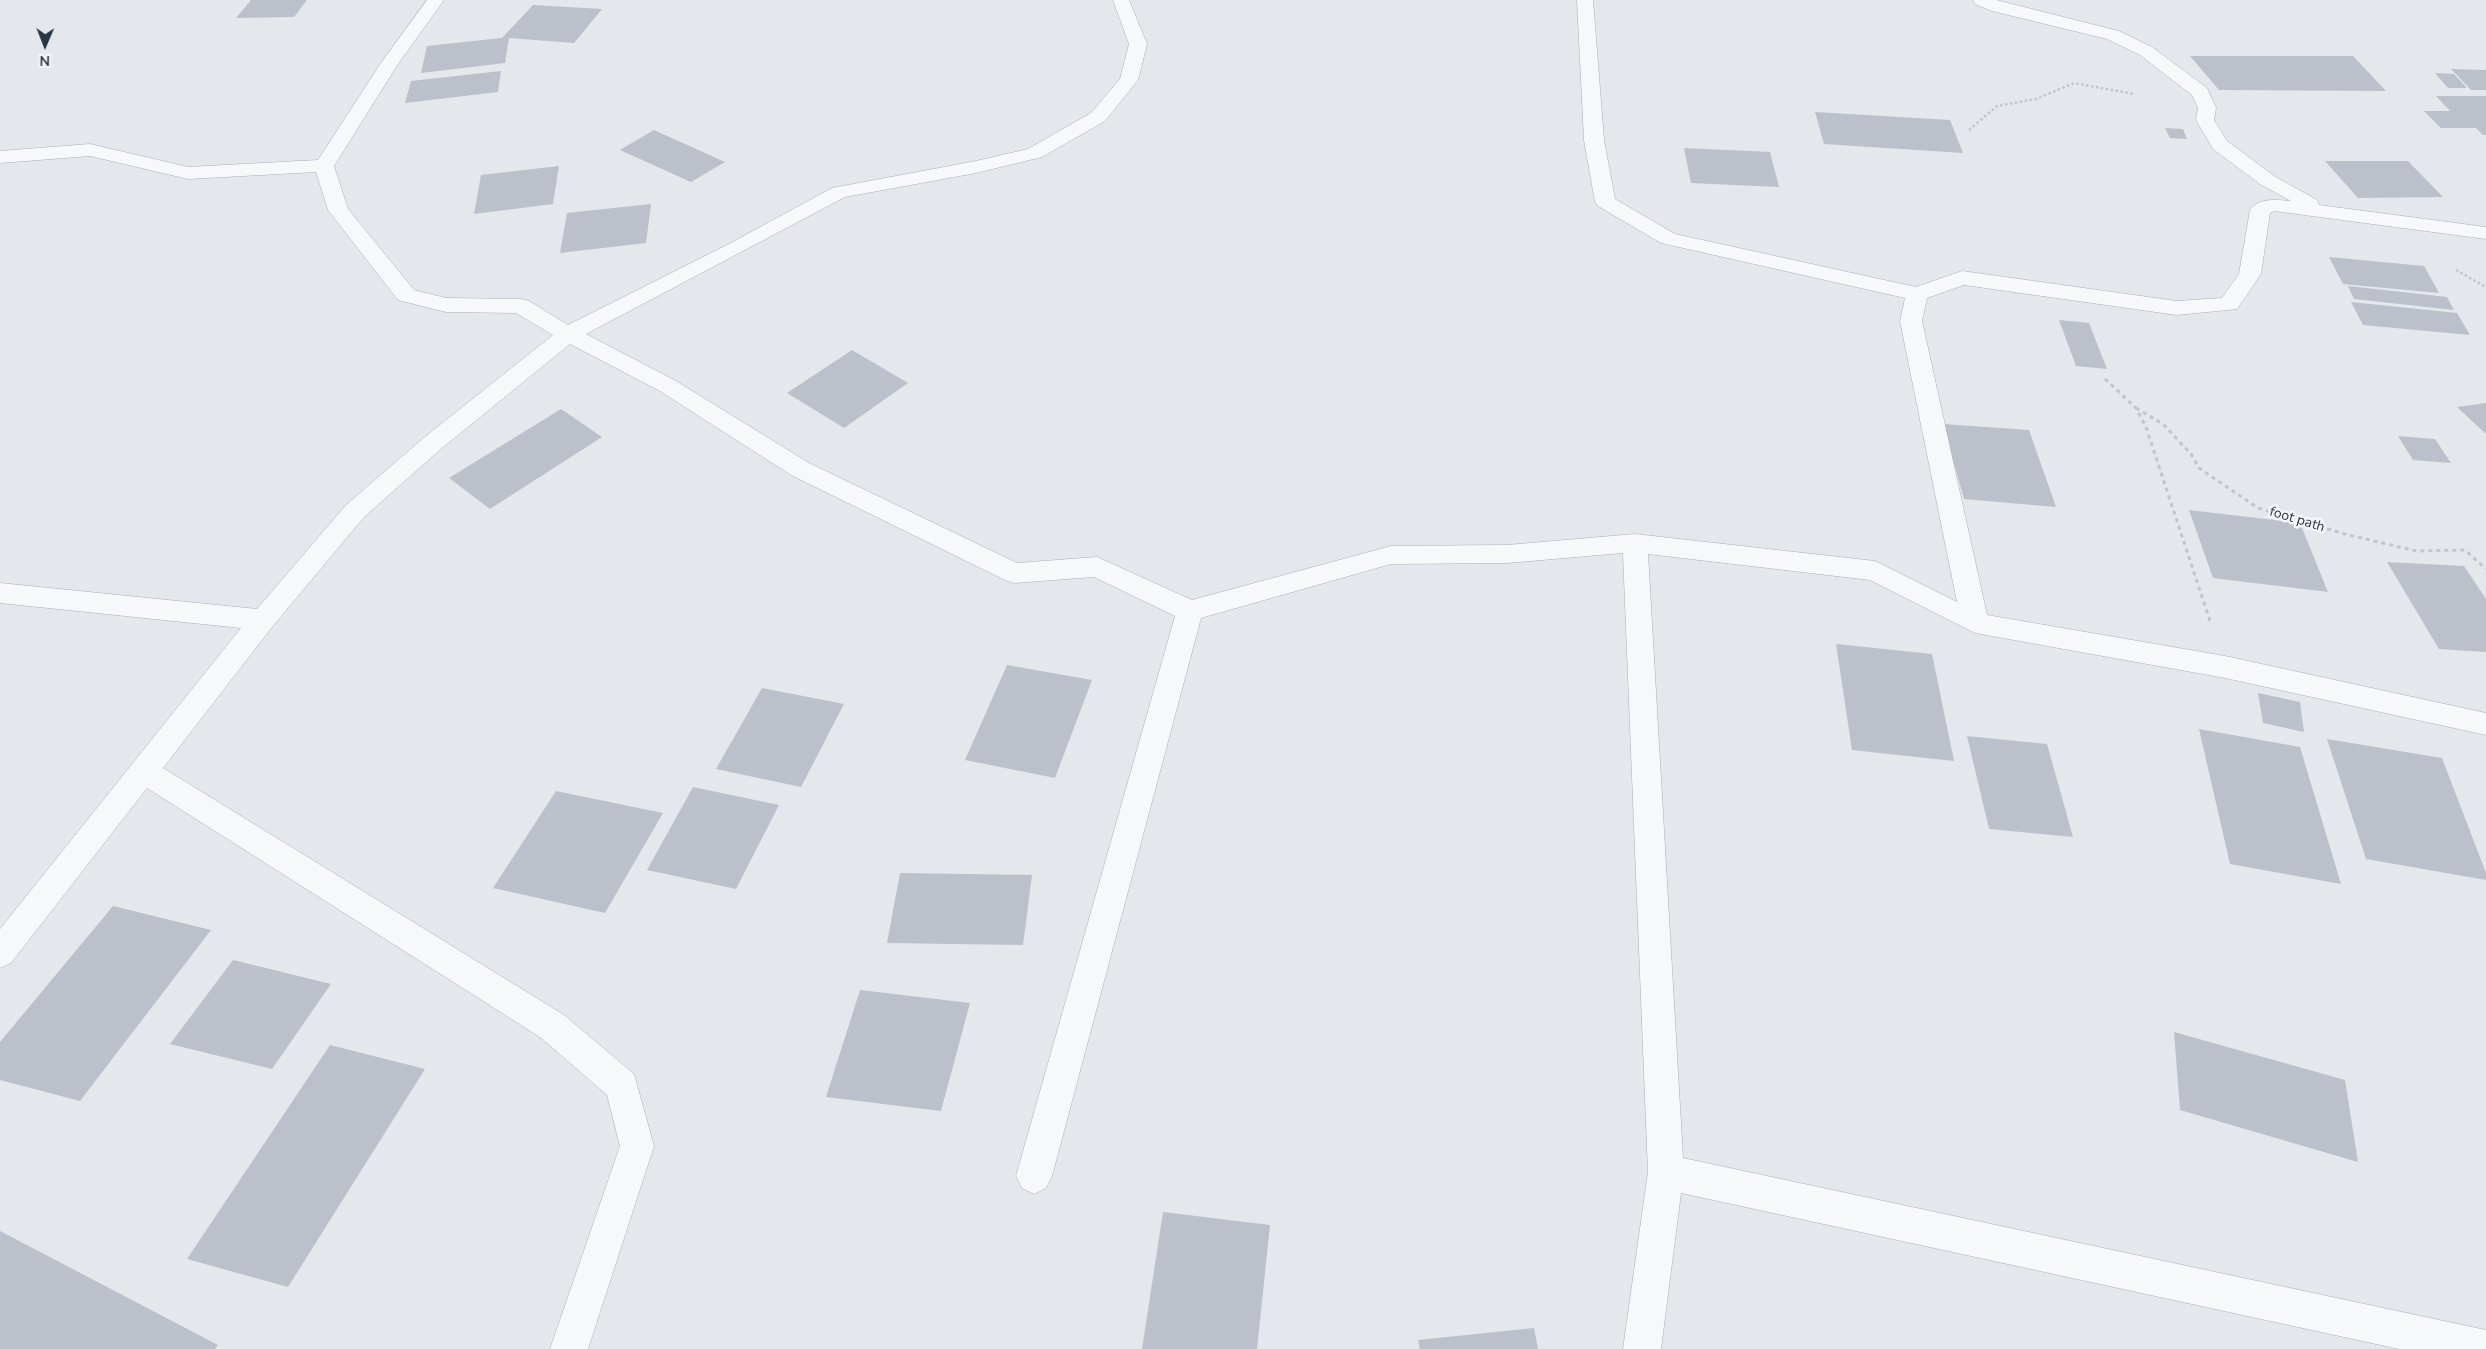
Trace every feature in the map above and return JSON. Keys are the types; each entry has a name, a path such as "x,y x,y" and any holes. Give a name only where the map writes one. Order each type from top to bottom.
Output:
{"street":[{"path":"324,166 390,63 436,0"},
{"path":"0,953 263,620 355,511 434,442 570,332 736,248 839,192 976,167 1036,153 1098,117 1129,80 1138,44 1121,0"},
{"path":"1584,0 1594,140 1605,202 1668,239 1917,294 1962,278 2177,308 2230,304 2250,274 2260,210 2272,205 2329,214 2486,233"},
{"path":"1981,0 2113,35 2146,51 2200,92 2207,108 2205,120 2220,145 2267,180 2329,214"},
{"path":"0,157 90,150 188,173 324,166"},
{"path":"324,166 338,210 406,294 446,305 520,306 540,319 570,332 668,386 800,470 1014,573 1097,567 1190,611 1391,555 1507,554 1635,543 1875,571 1974,623 2225,667 2486,724"},
{"path":"1917,294 1911,321 1974,623"},
{"path":"1635,543 1666,1172 1642,1349"},
{"path":"0,593 263,620"},
{"path":"1034,1176 1190,611"},
{"path":"144,771 552,1026 622,1086 637,1146 569,1349"},
{"path":"1666,1172 2486,1348"}],"path":[{"name":"foot path","path":"2105,379 2136,408 2163,424 2191,454 2200,468 2258,508 2345,534 2416,551 2465,550 2486,569"},
{"name":"foot path","path":"2136,408 2146,427 2225,667"}],"building":[{"path":"251,0 307,0 294,17 236,18"},
{"path":"533,5 602,9 574,43 509,38 505,63 421,73 427,46 502,38"},
{"path":"2190,56 2353,56 2386,91 2219,90"},
{"path":"2451,69 2486,70 2486,90 2471,90"},
{"path":"501,71 498,92 405,103 411,81"},
{"path":"2435,73 2454,74 2467,88 2448,88"},
{"path":"2436,96 2486,96 2486,135 2483,135 2476,128 2441,128 2424,111 2450,111"},
{"path":"1815,112 1950,120 1963,153 1824,144"},
{"path":"2165,128 2183,129 2187,139 2170,138"},
{"path":"654,130 725,162 691,182 620,150"},
{"path":"1684,148 1770,152 1779,187 1691,183"},
{"path":"2325,161 2408,161 2443,197 2358,198"},
{"path":"559,166 553,204 474,214 481,175"},
{"path":"651,204 646,243 560,253 567,213"},
{"path":"2329,257 2424,266 2439,293 2343,284"},
{"path":"2348,286 2447,297 2454,310 2354,299"},
{"path":"2351,302 2457,313 2470,335 2363,325"},
{"path":"2059,320 2089,323 2107,369 2076,366"},
{"path":"852,350 908,383 844,428 787,393"},
{"path":"2486,403 2486,434 2457,407"},
{"path":"561,409 602,437 490,509 449,478"},
{"path":"1943,424 2029,430 2056,507 1964,499"},
{"path":"2398,436 2435,439 2451,463 2413,460"},
{"path":"2189,510 2300,523 2328,592 2213,578"},
{"path":"2387,562 2464,566 2486,599 2486,652 2439,649"},
{"path":"1836,644 1932,654 1954,761 1852,750"},
{"path":"1007,665 1092,680 1055,778 965,760"},
{"path":"762,688 844,704 801,787 716,769"},
{"path":"2258,693 2300,702 2304,732 2263,723"},
{"path":"2199,729 2300,747 2341,884 2230,864"},
{"path":"1967,736 2047,744 2073,837 1989,829"},
{"path":"2327,739 2442,758 2486,873 2486,880 2366,859"},
{"path":"693,787 779,805 736,889 647,870"},
{"path":"556,791 663,813 605,913 493,888"},
{"path":"900,873 1032,875 1023,945 887,943"},
{"path":"113,906 211,930 80,1101 0,1080 0,1042"},
{"path":"233,960 331,984 272,1069 170,1044"},
{"path":"860,990 970,1003 941,1111 826,1097"},
{"path":"2174,1032 2345,1080 2358,1162 2180,1110"},
{"path":"330,1045 425,1069 288,1287 187,1259"},
{"path":"1163,1212 1270,1225 1257,1349 1142,1349"},
{"path":"0,1231 218,1345 215,1349 0,1349"},
{"path":"1534,1328 1538,1349 1420,1349 1418,1340"}]}
